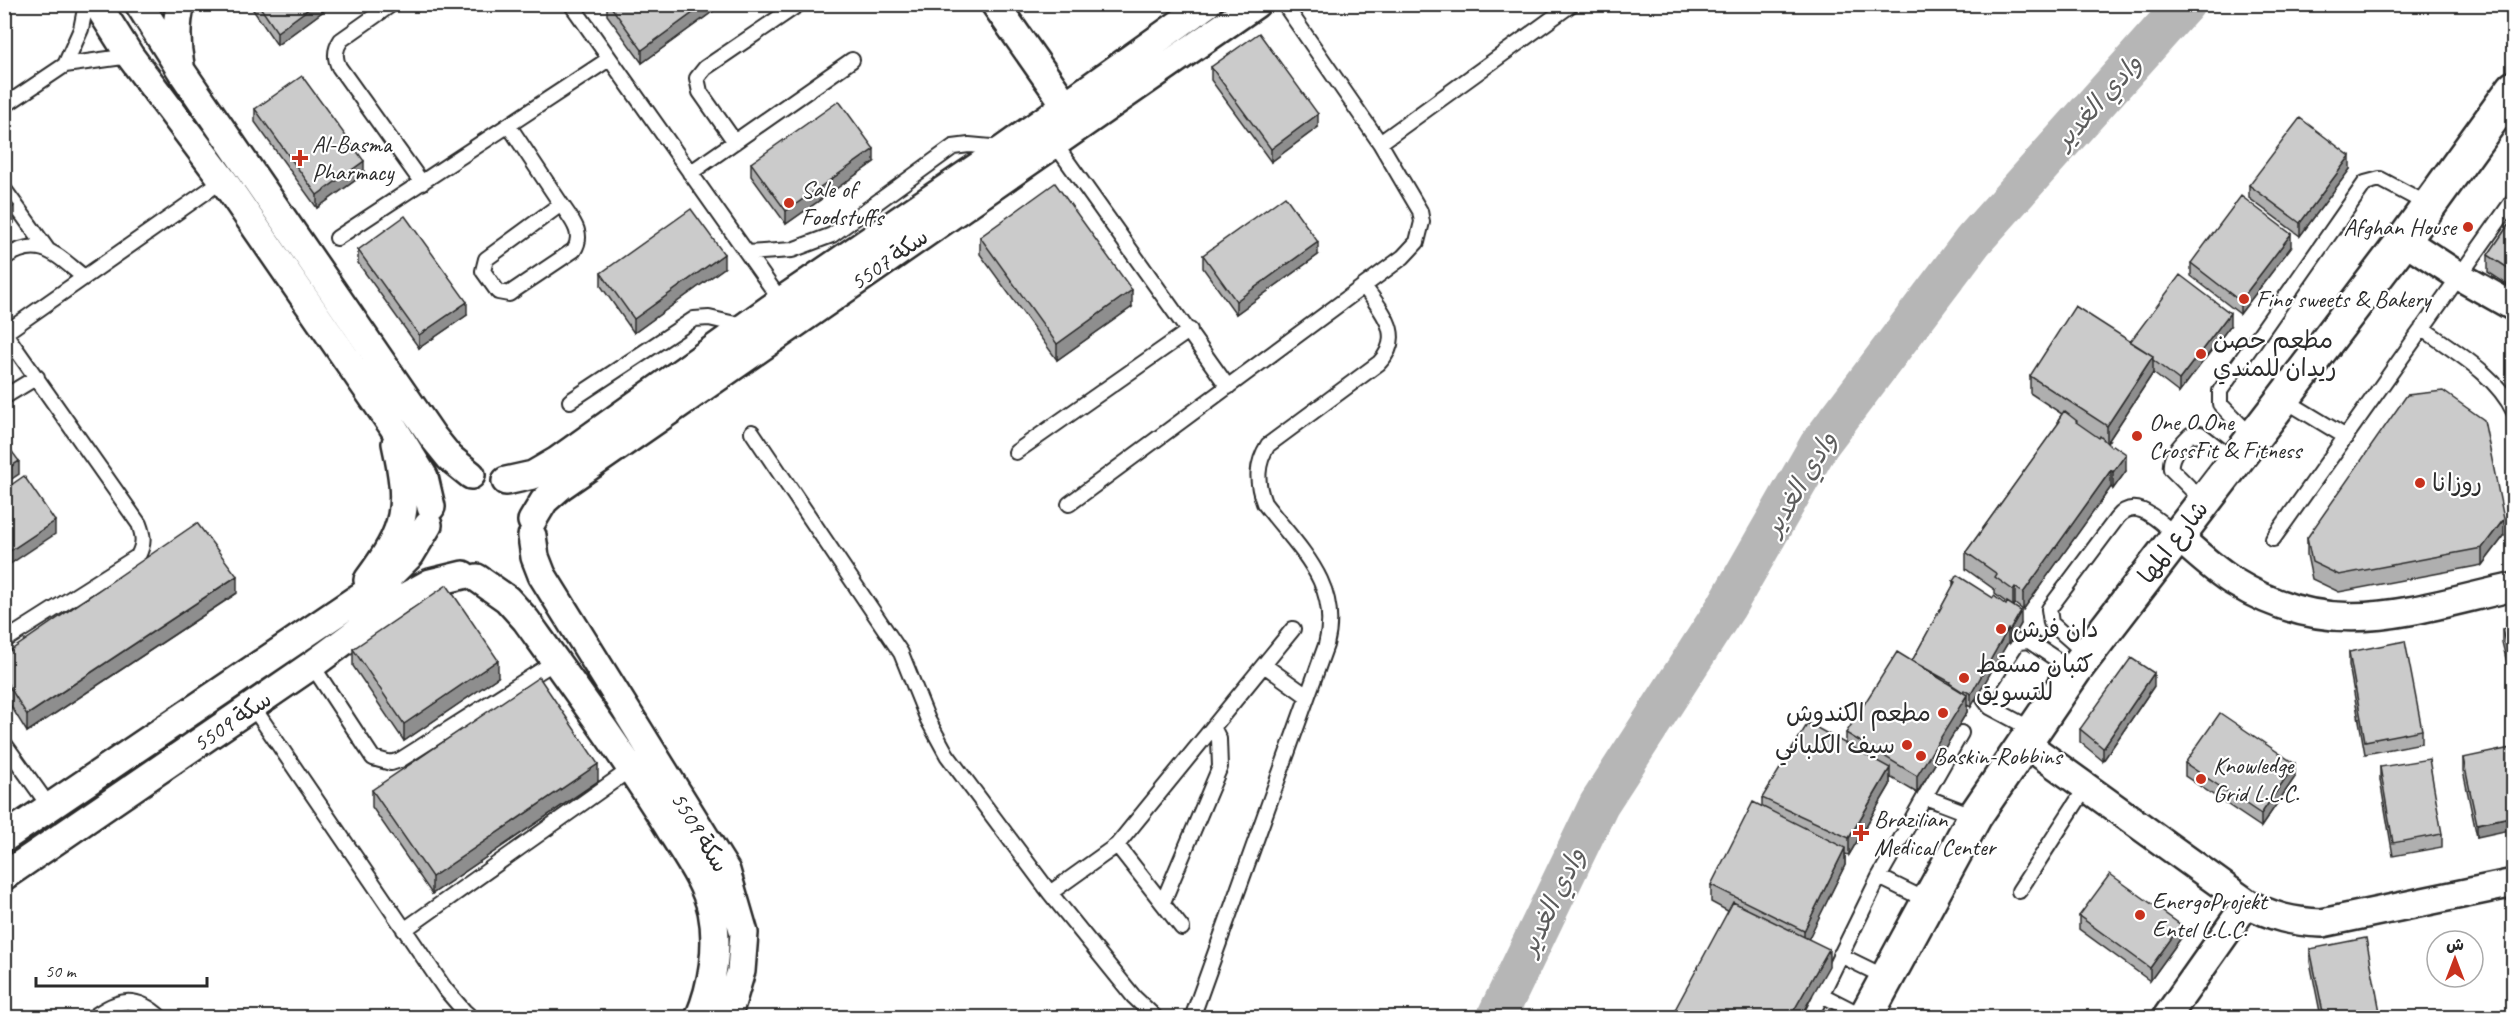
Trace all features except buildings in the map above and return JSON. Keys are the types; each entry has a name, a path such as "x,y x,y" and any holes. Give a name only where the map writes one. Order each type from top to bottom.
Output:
{"street":[{"path":"97,4 130,56 223,180 392,425 424,477 430,516 430,541 437,556 448,568 470,577 492,577 509,569 527,550 532,529 524,499 519,492 506,481 489,475 471,475 454,481 441,492 430,516"},
{"path":"139,4 182,72 433,437 450,458 471,475"},
{"path":"181,4 177,16 176,44 182,72"},
{"path":"995,4 1065,104"},
{"name":"سكة 5507","path":"506,481 533,475 557,461 781,301 1005,148 1207,4"},
{"name":"سكة 5507","path":"532,529 544,501 561,486 1256,4"},
{"name":"شارع المها","path":"1865,1017 1975,816 2080,662 2245,450 2429,205 2507,109"},
{"path":"2404,240 2459,276 2514,307"},
{"path":"348,606 386,556 398,535 404,512 406,488 392,425"},
{"name":"سكة 5509","path":"4,838 348,606 398,569 420,541 430,516"},
{"name":"سكة 5509","path":"532,529 535,556 542,575 726,870 744,933 741,971 728,1017"},
{"path":"2177,536 2235,583 2289,608 2323,617 2358,618 2392,614 2514,587"},
{"name":"سكة 5509","path":"4,876 312,665 415,590 446,578 470,577 496,590 518,609 632,768 700,877 712,910 713,965 706,1002 699,1017"},
{"path":"2029,737 2085,789 2247,903 2270,915 2287,920 2322,923 2514,883"},
{"path":"2166,1017 2247,903"}],"lane":[{"path":"65,65 81,29 86,4"},
{"path":"392,4 341,40 335,57 339,67 422,183"},
{"path":"571,4 781,301"},
{"path":"735,142 700,92 697,78 705,68 799,4"},
{"path":"1069,504 1411,251 1421,232 1420,211 1380,143 1284,4"},
{"path":"1380,143 1572,4"},
{"path":"4,106 65,65 130,56"},
{"path":"337,238 609,59"},
{"path":"690,173 852,60"},
{"path":"509,126 561,204 579,234 579,243 574,250 509,294 498,292 483,271 486,259 561,204"},
{"path":"1055,144 1190,330 1228,387"},
{"path":"747,253 792,250 832,235 953,147 969,145 1005,148"},
{"path":"2245,450 2220,404 2220,391 2365,183 2380,179 2429,205"},
{"path":"4,641 128,563 138,556 143,546 143,535 139,524 5,332 223,180"},
{"path":"4,189 46,249 84,277"},
{"path":"2273,539 2514,199"},
{"path":"4,258 25,247 35,246 46,249"},
{"path":"1192,1017 1329,633 1330,606 1320,577 1264,502 1259,490 1259,465 1268,445 1379,363 1389,351 1390,328 1364,286"},
{"path":"570,400 694,319 709,318 746,327"},
{"path":"2422,328 2499,388 2514,412"},
{"path":"1016,452 1190,330"},
{"path":"4,397 37,378"},
{"path":"2283,399 2346,437"},
{"path":"752,432 901,652 928,720 947,754 1050,893 1134,997 1156,1017"},
{"path":"2204,502 2171,469 2171,459 2186,439 2190,435 2200,434 2245,450"},
{"path":"2080,662 2050,623 2049,609 2117,518 2130,508 2138,508 2177,536"},
{"path":"1050,893 1117,845 1293,629"},
{"path":"2029,737 1984,699 1986,690 2015,646 2019,642 2029,641 2080,662"},
{"path":"312,665 373,758 391,763 400,760 556,661"},
{"path":"1264,665 1307,696"},
{"path":"253,706 404,930 454,1001 472,1017"},
{"path":"1163,902 1220,767 1219,739 1213,727"},
{"path":"1810,1017 1879,877 1961,733"},
{"path":"4,743 49,806"},
{"path":"404,930 632,768"},
{"path":"2019,891 2085,789"},
{"path":"1925,797 1975,816"},
{"path":"1117,845 1182,928"},
{"path":"1879,877 1928,901"},
{"path":"1839,955 1886,977"},
{"path":"1820,994 1865,1017"},
{"path":"92,1017 108,1005 130,1002 141,1004 161,1017"}],"waterway":[{"name":"وادي الغدير","path":"1496,1018 1599,804 1726,607 1819,445 1973,241 2185,4"}],"place":[{"name":"Al-Basma Pharmacy","path":"300,158"},
{"name":"Sale of Foodstuffs","path":"789,203"},
{"name":"Afghan House","path":"2468,227"},
{"name":"Fino sweets & Bakery","path":"2244,299"},
{"name":"مطعم حصن ريدان للمندي","path":"2201,354"},
{"name":"One O One CrossFit & Fitness","path":"2137,436"},
{"name":"روزانا","path":"2420,483"},
{"name":"دان فرش","path":"2001,629"},
{"name":"كثبان مسقط للتسويق","path":"1964,678"},
{"name":"مطعم الكندوش","path":"1943,713"},
{"name":"سيف الكلباني","path":"1907,745"},
{"name":"Baskin-Robbins","path":"1921,756"},
{"name":"Knowledge Grid L.L.C.","path":"2201,779"},
{"name":"Brazilian Medical Center","path":"1861,833"},
{"name":"EnergoProjekt Entel L.L.C.","path":"2140,915"}]}
